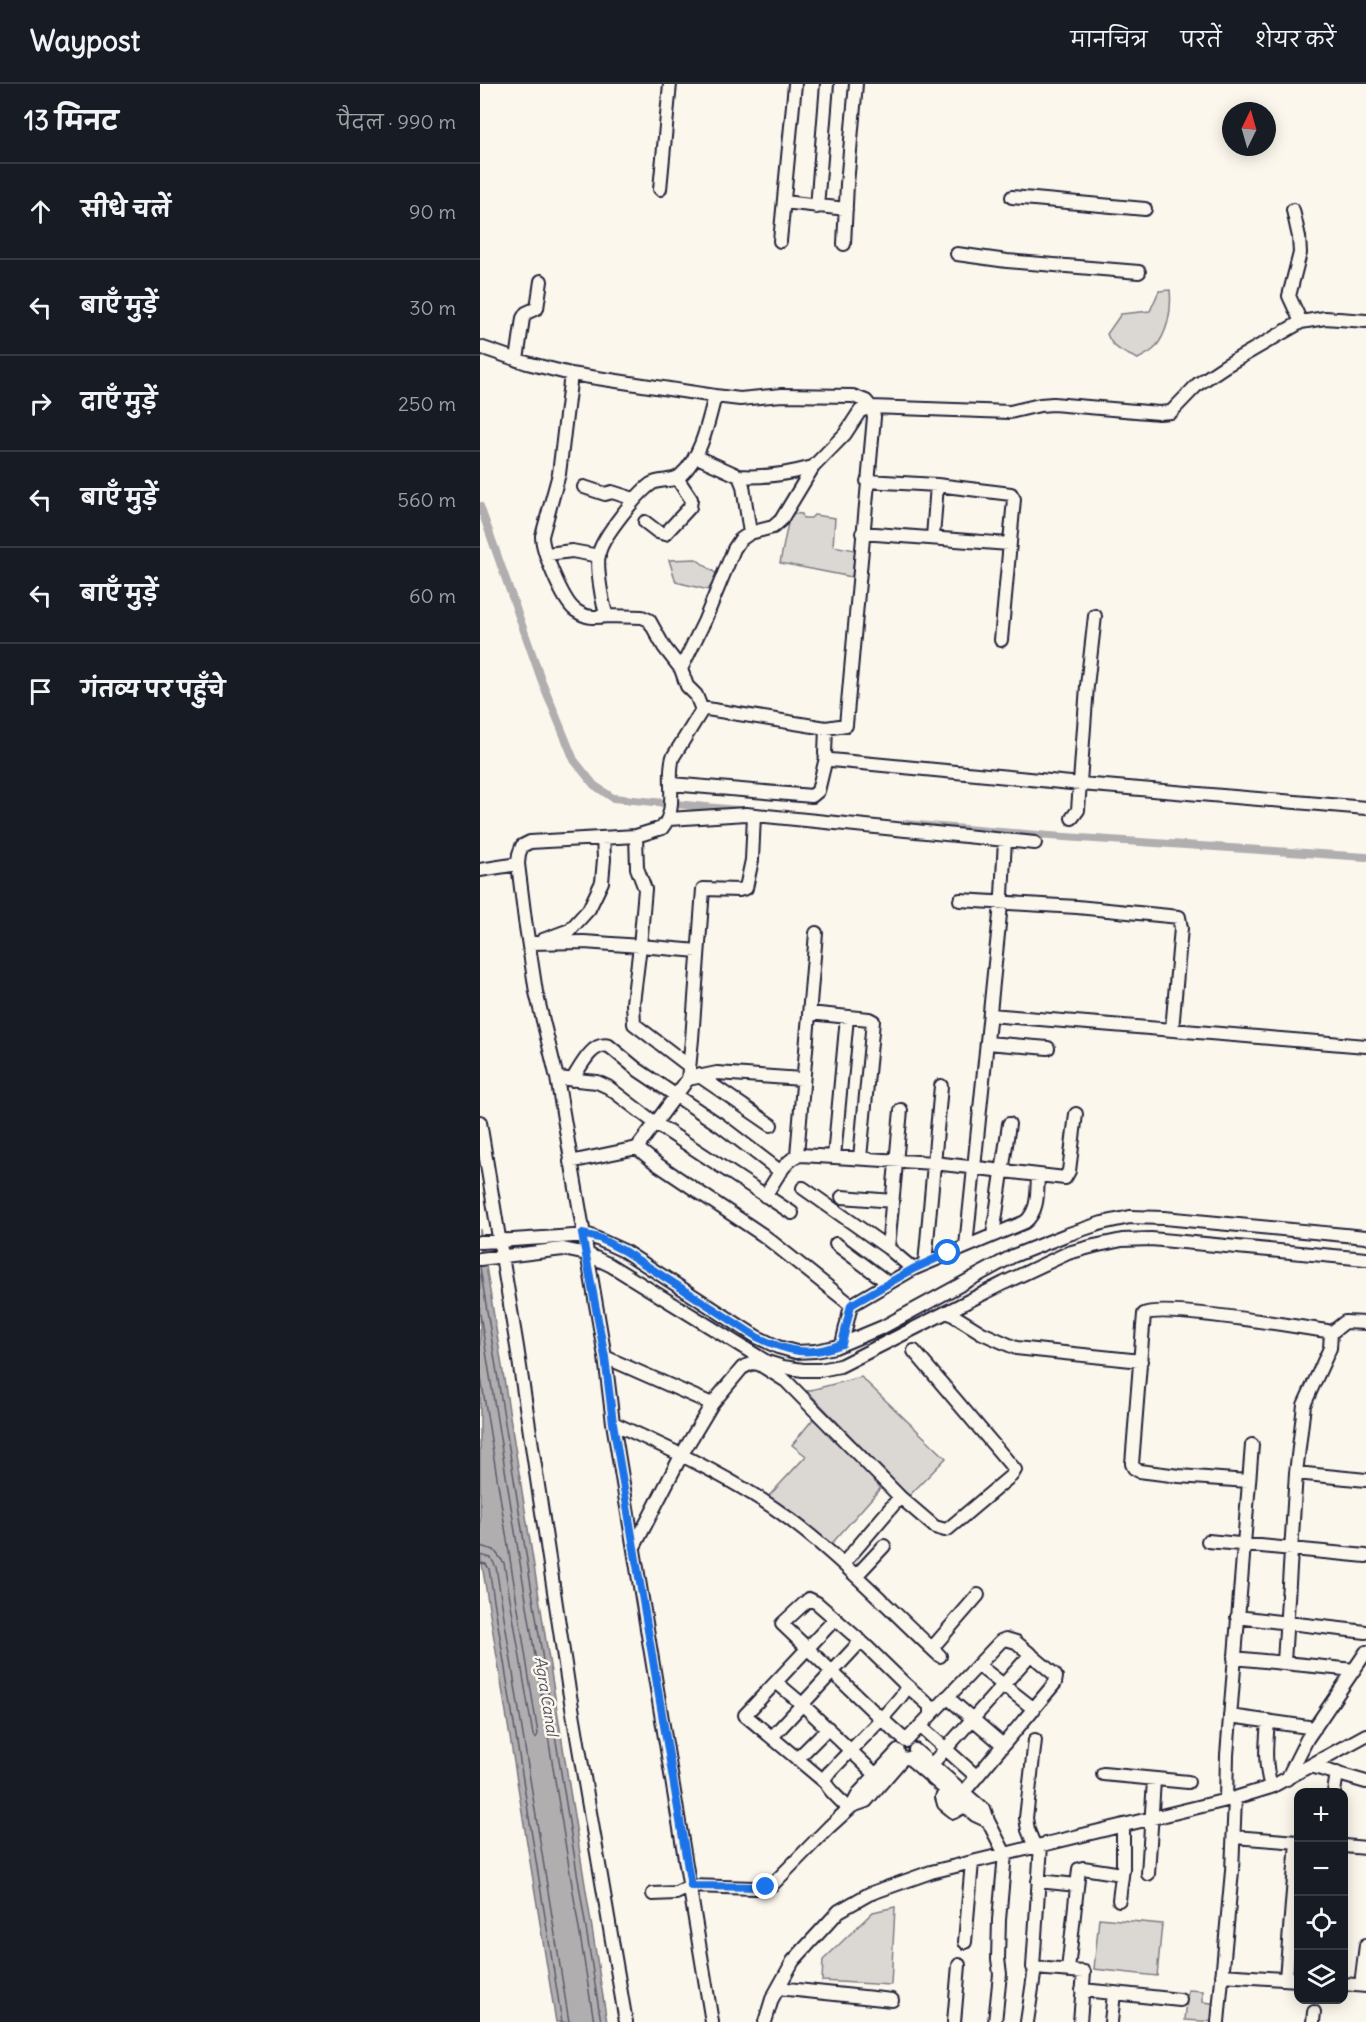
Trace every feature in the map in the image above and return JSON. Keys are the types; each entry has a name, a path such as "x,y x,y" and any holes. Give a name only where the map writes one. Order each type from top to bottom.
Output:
{"street":[{"path":"660,189 670,84"},
{"path":"780,241 795,84"},
{"path":"817,207 827,84"},
{"path":"844,244 856,84"},
{"path":"1012,197 1145,209"},
{"path":"784,202 846,209"},
{"path":"1293,210 1300,253 1289,296 1301,322"},
{"path":"957,254 1007,261 1139,272"},
{"path":"517,360 523,318 526,313 537,308 541,281"},
{"path":"681,669 740,540 750,533 773,527 781,520 813,467 845,434 860,411 871,407 1010,412 1053,404 1159,413 1171,412 1198,384 1301,322 1325,318 1366,321"},
{"path":"480,347 517,360 571,374 715,396 753,399 782,395 844,395 860,398 871,407 874,422 862,532 847,722 843,727 826,728 708,709 702,710 673,757 669,816 662,828 636,836 530,842 522,846 519,854 518,864 533,943 536,992 557,1078 582,1234 605,1357 613,1423 635,1545 712,2022"},
{"path":"571,374 559,474 542,543 572,607 589,618 607,616 650,620 664,647 681,669 685,681 696,695 702,710"},
{"path":"607,616 598,556 603,543 634,499 656,482 677,478 683,473 704,437 715,396"},
{"path":"695,456 739,476 783,475 813,467"},
{"path":"739,476 743,486 750,533"},
{"path":"645,522 658,532 665,534 690,507 691,499 677,478"},
{"path":"867,481 1011,494 1014,499 1001,640"},
{"path":"933,537 937,486"},
{"path":"584,487 605,494 612,492 634,499"},
{"path":"862,532 1009,544"},
{"path":"547,554 572,551 598,556"},
{"path":"1072,818 1078,810 1081,784 1087,687 1095,616"},
{"path":"671,784 812,796 818,791 826,758 826,728"},
{"path":"826,758 1081,784 1366,808"},
{"path":"669,816 754,815 1035,843"},
{"path":"570,1162 637,1148 692,1073 703,889 739,890 746,888 752,860 754,815"},
{"path":"636,836 637,868 645,889 633,1003 634,1024 692,1073 771,1125"},
{"path":"533,943 570,930 589,909 602,882 603,838"},
{"path":"966,1246 1002,902 1005,840"},
{"path":"480,870 518,864"},
{"path":"960,900 1103,909 1179,917 1181,928 1172,1030"},
{"path":"765,1196 781,1172 797,1155 816,933"},
{"path":"533,943 584,942 698,951"},
{"path":"809,1013 869,1019 873,1022 860,1158"},
{"path":"990,1015 1366,1046"},
{"path":"834,1156 847,1017"},
{"path":"987,1043 1048,1048"},
{"path":"572,1080 598,1046 603,1044 609,1046 638,1070 720,1126 781,1172"},
{"path":"692,1073 802,1078"},
{"path":"557,1078 602,1084 655,1123 792,1213"},
{"path":"919,1266 934,1163 941,1086"},
{"path":"888,1248 901,1110"},
{"path":"797,1155 934,1163 1067,1177 1076,1114"},
{"path":"480,1122 490,1258 568,1684 626,2022"},
{"path":"993,1235 1009,1124"},
{"path":"637,1148 657,1164 763,1235 851,1305"},
{"path":"842,1344 851,1305 919,1266 1025,1222 1032,1216 1035,1209 1038,1175"},
{"path":"803,1188 888,1248 919,1266"},
{"path":"842,1197 893,1201"},
{"path":"489,1240 582,1234 599,1238 624,1251 757,1337 796,1352 815,1352 884,1327 1013,1256 1066,1235 1102,1223 1130,1217 1164,1218 1366,1237"},
{"path":"490,1258 563,1249 587,1254 610,1265 754,1355 783,1367 803,1370 820,1370 840,1366 1068,1253 1122,1240 1151,1239 1366,1259"},
{"path":"836,1244 888,1283"},
{"path":"948,1312 982,1334 1016,1348 1141,1361"},
{"path":"1248,1481 1179,1476 1139,1471 1134,1468 1132,1464 1144,1314 1153,1312 1240,1319 1331,1333"},
{"path":"1284,1662 1296,1473 1305,1405 1330,1348 1331,1333 1345,1322 1366,1323"},
{"path":"635,1545 682,1454 712,1404 742,1368 752,1363 759,1364 786,1382 900,1497 935,1527 945,1530 1012,1475 1015,1470 914,1351"},
{"path":"605,1357 712,1404"},
{"path":"613,1423 682,1454 764,1501 843,1564 936,1652 978,1595"},
{"path":"1218,2022 1234,1837 1227,1755 1252,1445"},
{"path":"1296,1473 1366,1480"},
{"path":"843,1564 900,1497"},
{"path":"1208,1541 1366,1556"},
{"path":"856,1576 884,1546"},
{"path":"930,1714 930,1706 861,1641 812,1600 809,1599 783,1624 881,1718 906,1752 946,1791 967,1802"},
{"path":"1237,1617 1366,1632"},
{"path":"835,1618 745,1715 825,1782 851,1808"},
{"path":"653,1894 676,1893 691,1886 755,1888 773,1884 829,1827 851,1808 866,1801 906,1752 920,1726 930,1714 1006,1639 1016,1642 1031,1654 1056,1677 1055,1683 977,1777 967,1802"},
{"path":"772,1737 861,1641"},
{"path":"1287,1779 1315,1728 1366,1653"},
{"path":"932,1764 1031,1654"},
{"path":"1234,1658 1354,1670"},
{"path":"978,1665 1034,1709"},
{"path":"776,1682 876,1775"},
{"path":"825,1782 827,1775 903,1695 906,1688 904,1683"},
{"path":"946,1697 1003,1745"},
{"path":"1230,1716 1315,1728"},
{"path":"1268,1721 1265,1757 1271,1787"},
{"path":"920,1726 977,1777"},
{"path":"797,1759 828,1728"},
{"path":"765,2022 778,1988 793,1961 839,1911 869,1893 931,1872 1151,1819 1271,1787 1366,1735"},
{"path":"1028,2022 1035,1968 1033,1966 1038,1846 1028,1830 1026,1818 1035,1740"},
{"path":"851,1808 859,1792 876,1775 906,1752"},
{"path":"906,1752 932,1764 979,1818 988,1821 1005,1854 999,1920 1000,1974 995,2022"},
{"path":"1311,1766 1366,1782"},
{"path":"1335,1788 1337,1773"},
{"path":"1103,1774 1188,1782"},
{"path":"1148,1874 1154,1780"},
{"path":"1119,1900 1123,1826"},
{"path":"1234,1837 1294,1842"},
{"path":"1348,1846 1366,1848"},
{"path":"965,1942 972,1862"},
{"path":"1068,1970 1079,1869 1122,1874"},
{"path":"1038,1881 1077,1885"},
{"path":"1222,1975 1292,1980 1296,1896"},
{"path":"1348,1984 1364,1986 1366,1945"},
{"path":"954,2022 959,1965"},
{"path":"1035,1968 1084,1972 1080,2022"},
{"path":"778,1988 892,2000"},
{"path":"1082,1990 1180,2000"},
{"path":"1111,2022 1114,1993"}],"shaded area":[{"path":"1170,290 1168,321 1163,336 1154,349 1138,359 1115,346 1107,334 1121,314 1150,311 1159,291"},
{"path":"790,513 802,514 803,518 811,518 814,515 835,518 833,546 855,550 852,577 780,563"},
{"path":"696,559 718,575 708,590 676,582 669,560"},
{"path":"861,1377 946,1458 909,1496 807,1391"},
{"path":"813,1419 885,1483 827,1549 768,1497 806,1456 792,1445"},
{"path":"895,1907 891,1985 822,1981 823,1960 873,1912"},
{"path":"1099,1918 1162,1924 1157,1976 1094,1969"},
{"path":"1188,1990 1203,1991 1203,2002 1219,2004 1217,2022 1185,2020"}],"water":[{"name":"Agra Canal","path":"480,1229 607,2022 556,2022 480,1552"}],"waterway":[{"path":"480,506 541,679 574,760 594,785 613,798 737,810"},
{"path":"905,824 1366,857"}],"route":[{"path":"766,1887 691,1886 613,1423 605,1357 582,1234 599,1238 624,1251 757,1337 796,1352 815,1352 842,1344 851,1305 913,1269 948,1253"}]}
